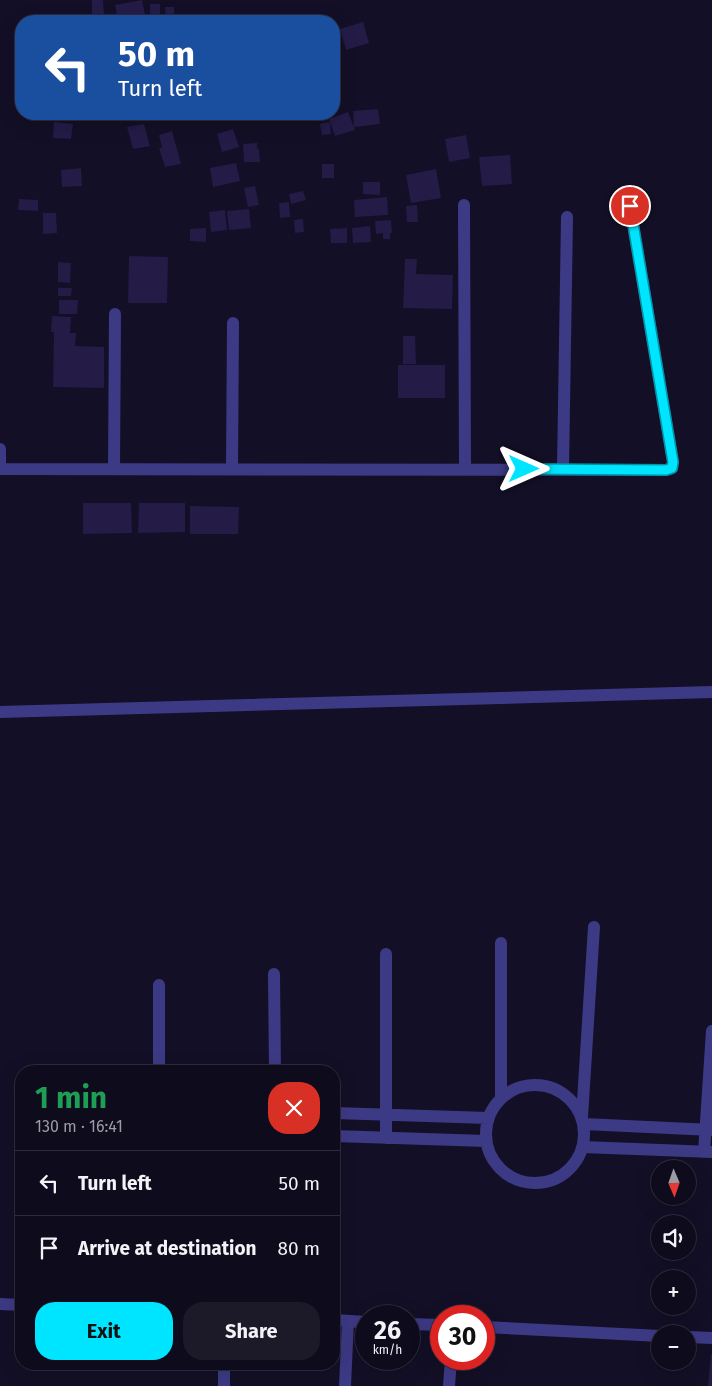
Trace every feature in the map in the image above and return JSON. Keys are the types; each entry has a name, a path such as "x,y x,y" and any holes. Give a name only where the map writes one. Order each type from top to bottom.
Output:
{"street":[{"path":"464,205 465,469"},
{"path":"0,449 0,469 666,470 672,468 673,462 630,206"},
{"path":"563,469 567,217"},
{"path":"114,469 116,314"},
{"path":"232,469 233,322"},
{"path":"0,712 712,692"},
{"path":"583,1120 568,1097 547,1086 522,1086 501,1098 488,1118 486,1141 494,1162 511,1177 532,1183 554,1180 572,1166 583,1147 594,927"},
{"path":"501,943 501,1098"},
{"path":"386,954 386,1138"},
{"path":"274,974 275,1065"},
{"path":"158,1065 159,985"},
{"path":"583,1147 708,1152 712,1031"},
{"path":"340,1113 488,1118"},
{"path":"583,1120 709,1130"},
{"path":"340,1136 486,1141"},
{"path":"0,1304 15,1305"},
{"path":"340,1320 355,1321"},
{"path":"345,1386 348,1321"},
{"path":"495,1328 651,1336"},
{"path":"696,1337 712,1338"},
{"path":"224,1370 224,1386"},
{"path":"450,1386 451,1370"}],"building":[{"path":"92,0 103,0 104,15 92,15"},
{"path":"142,0 145,15 117,15 115,5"},
{"path":"150,4 160,4 160,15 150,15"},
{"path":"165,7 174,7 174,15 166,15"},
{"path":"363,22 369,43 346,50 340,29"},
{"path":"378,109 380,124 354,127 353,111"},
{"path":"348,112 355,130 335,136 329,120 340,120 340,115"},
{"path":"54,122 73,124 71,139 53,138"},
{"path":"330,122 331,134 322,135 320,124"},
{"path":"144,124 150,146 133,149 127,127"},
{"path":"233,129 239,147 222,152 217,134"},
{"path":"172,131 181,164 165,167 159,148 162,148 159,135"},
{"path":"466,135 470,158 449,162 445,139"},
{"path":"257,143 260,162 244,162 243,144"},
{"path":"510,155 512,184 482,186 479,157"},
{"path":"236,163 240,181 213,187 210,168"},
{"path":"322,164 334,164 334,178 322,178"},
{"path":"81,168 82,186 62,187 61,170"},
{"path":"436,169 441,198 411,203 406,175"},
{"path":"363,182 380,182 380,195 363,194"},
{"path":"255,186 259,205 248,207 244,188"},
{"path":"303,191 306,200 291,204 289,194"},
{"path":"387,197 388,215 355,217 354,200"},
{"path":"19,199 38,200 38,211 18,210"},
{"path":"289,202 290,217 280,218 279,203"},
{"path":"417,205 418,222 407,222 406,206"},
{"path":"249,209 251,228 229,230 227,211"},
{"path":"225,210 227,230 211,232 209,212"},
{"path":"43,213 56,213 57,233 43,234"},
{"path":"303,219 304,232 295,233 294,220"},
{"path":"391,220 392,233 390,233 390,239 383,239 383,233 376,234 375,221"},
{"path":"370,226 371,242 353,243 352,228"},
{"path":"206,228 206,242 190,241 190,229"},
{"path":"347,228 347,243 331,243 330,229"},
{"path":"129,256 168,257 167,303 128,303"},
{"path":"405,259 417,259 416,274 453,275 452,309 403,308"},
{"path":"58,262 71,263 70,283 58,282"},
{"path":"58,288 72,288 71,296 58,296"},
{"path":"59,300 78,300 77,314 59,314"},
{"path":"52,316 71,317 70,333 76,333 75,346 104,347 104,388 53,387 54,332 51,332"},
{"path":"403,336 415,336 416,364 403,364"},
{"path":"398,365 445,365 445,398 398,398"},
{"path":"83,503 131,503 132,533 83,534"},
{"path":"139,503 185,503 185,532 138,533"},
{"path":"190,506 239,507 238,534 190,534"},
{"path":"711,1354 712,1386 708,1386"}],"route":[{"path":"524,469 666,470 672,468 673,462 630,206"}]}
